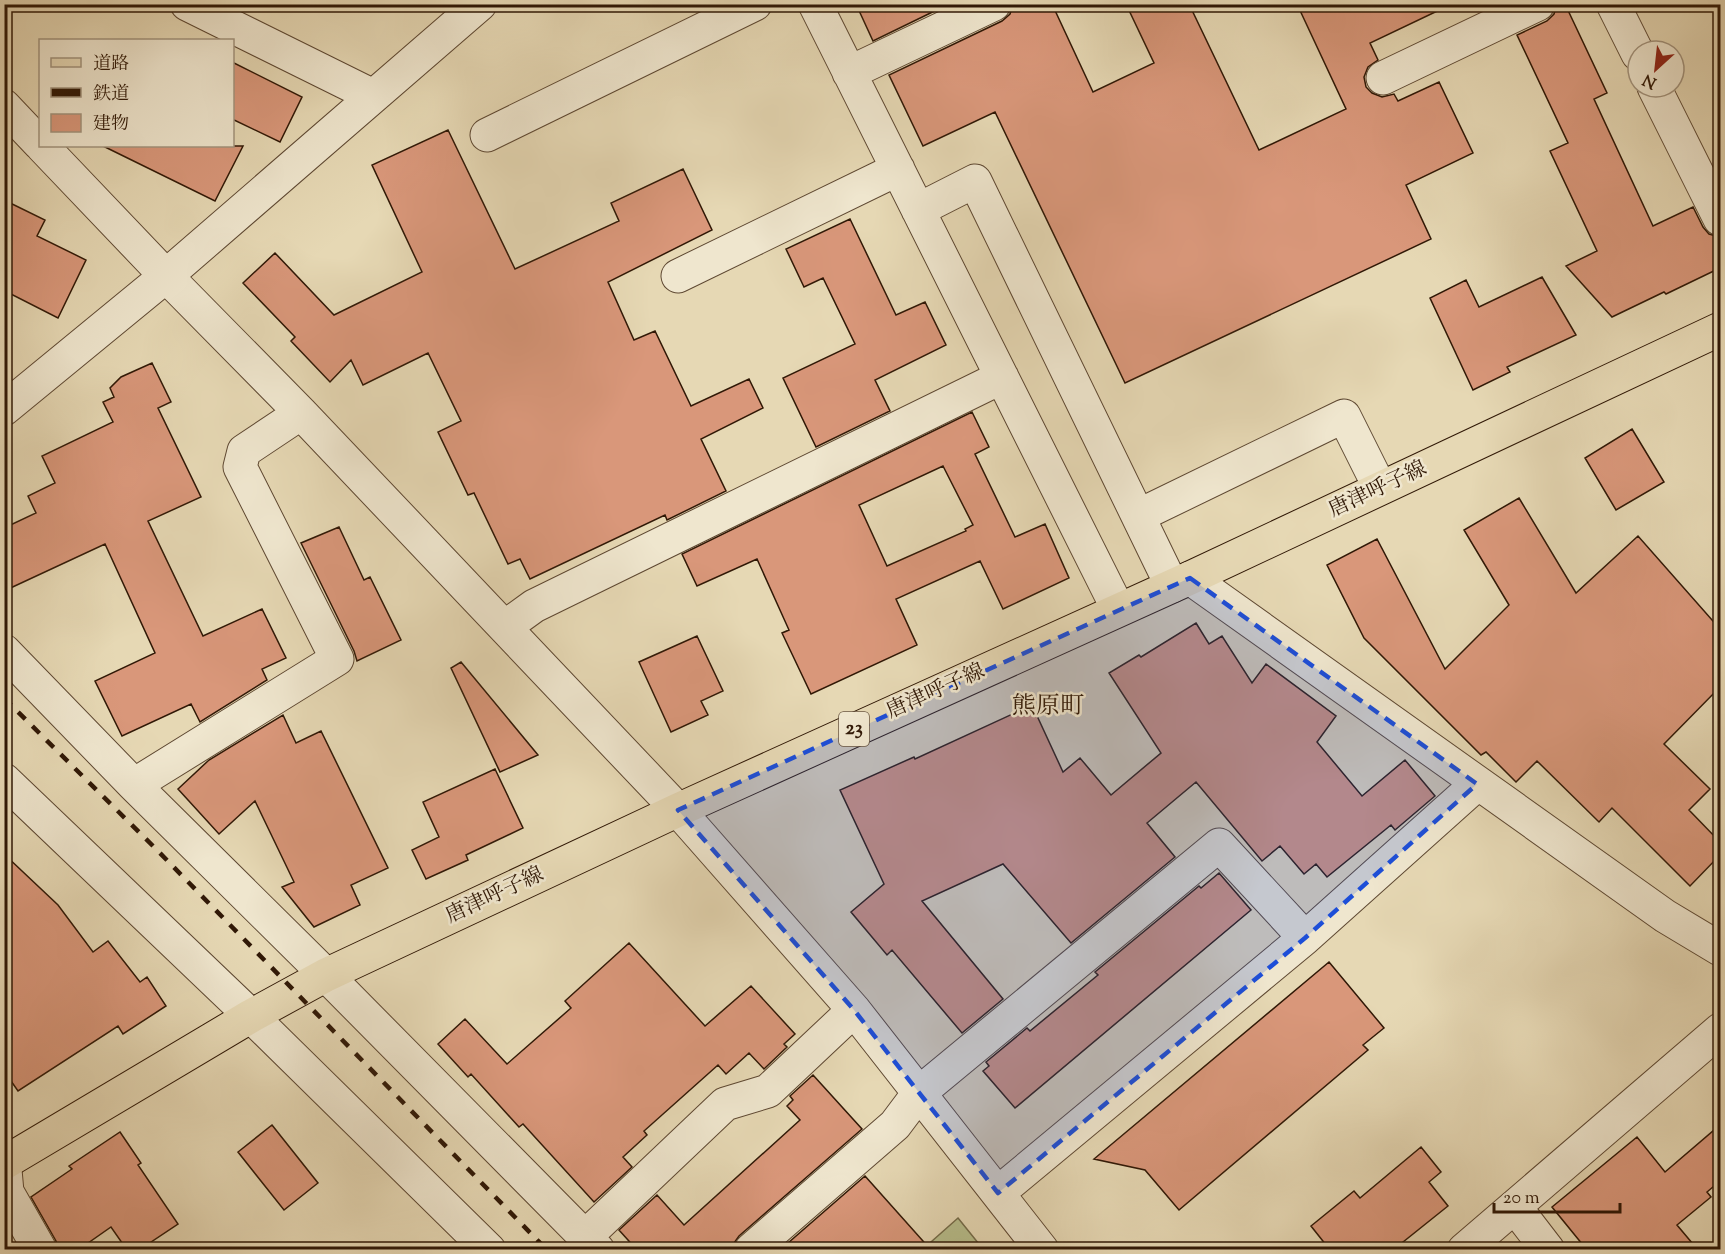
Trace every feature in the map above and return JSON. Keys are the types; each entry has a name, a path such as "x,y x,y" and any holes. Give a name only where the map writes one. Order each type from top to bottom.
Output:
{"main road":[{"name":"唐津呼子線","path":"5,1161 251,1016 326,975 678,810 1181,582 1720,329"}],"street":[{"path":"187,4 374,96"},
{"path":"4,409 166,276 480,4"},
{"path":"487,135 755,4"},
{"path":"815,4 1118,609"},
{"path":"849,73 994,4"},
{"path":"1383,78 1538,4"},
{"path":"1613,4 1630,39"},
{"path":"1660,99 1720,219"},
{"path":"4,106 39,143"},
{"path":"43,147 166,276 302,413 678,810 854,1010 1042,1250"},
{"path":"678,276 898,169"},
{"path":"918,210 975,181 1138,516 1181,582 1477,784 1665,916 1720,950"},
{"path":"505,627 534,606 1002,377"},
{"path":"134,785 337,659 240,467 244,451 302,413"},
{"path":"1138,516 1344,416 1380,488"},
{"path":"4,651 134,785 592,1243 725,1104 768,1091 854,1010"},
{"path":"4,780 251,1016 489,1250"},
{"path":"998,1193 1305,938 1477,784"},
{"path":"751,1250 895,1125 920,1093 1219,845 1305,938"},
{"path":"1464,1250 1720,1030"},
{"path":"5,1161 7,1192 40,1250"},
{"path":"1515,1207 1548,1250"}],"highlighted area":[{"path":"1190,578 1477,784 1305,938 998,1193 854,1010 678,810"}],"green space":[{"path":"958,1218 983,1249 922,1250"}],"building":[{"path":"856,4 949,4 873,41"},
{"path":"1013,4 1052,4 1093,92 1154,63 1126,4 1189,4 1259,150 1346,109 1297,4 1452,4 1370,43 1378,60 1368,67 1364,77 1366,87 1372,93 1382,97 1394,94 1398,101 1439,82 1473,153 1406,185 1431,239 1125,383 995,112 923,146 889,75 1002,21 1010,14"},
{"path":"1557,4 1565,4 1607,93 1594,99 1653,226 1693,207 1709,234 1720,237 1720,268 1612,317 1566,266 1597,251 1550,151 1568,143 1517,35 1547,21 1554,14"},
{"path":"234,63 302,97 280,142 234,120"},
{"path":"448,130 515,269 619,221 611,203 683,169 712,230 608,282 634,340 655,331 691,406 749,379 763,408 701,439 726,491 667,520 665,515 530,579 520,559 508,564 474,493 468,495 438,432 461,421 428,353 363,385 351,360 330,382 291,341 295,337 243,283 275,253 334,315 422,272 372,165"},
{"path":"243,146 215,201 105,147"},
{"path":"4,200 45,220 37,236 86,260 58,318 9,293 4,302"},
{"path":"850,219 896,315 925,302 946,345 875,380 890,411 816,447 783,378 855,344 823,278 804,287 786,249"},
{"path":"1542,277 1576,335 1507,367 1510,372 1473,390 1430,298 1466,280 1479,307"},
{"path":"152,363 171,402 158,408 201,497 148,521 203,636 262,609 286,658 262,669 267,680 200,722 191,704 122,736 95,681 155,653 105,544 4,591 4,528 36,513 28,496 55,483 42,456 113,422 103,402 114,397 110,388 121,377"},
{"path":"972,412 989,447 975,454 1015,537 1045,524 1069,578 1003,609 980,561 896,599 917,645 811,694 782,633 789,630 757,559 697,586 682,554","holes":["943,466 973,525 965,529 966,531 887,566 859,505"]},
{"path":"1632,429 1664,482 1616,510 1585,458"},
{"path":"1519,498 1576,593 1638,536 1720,629 1720,687 1664,744 1710,789 1689,810 1720,842 1720,855 1690,886 1612,808 1599,822 1537,761 1516,782 1486,752 1481,755 1364,638 1327,565 1377,539 1445,669 1509,605 1464,530"},
{"path":"339,527 364,580 370,577 401,640 357,661 301,543"},
{"path":"1196,623 1209,644 1222,636 1252,683 1266,664 1336,716 1317,742 1362,796 1405,760 1435,796 1395,830 1391,825 1327,877 1316,864 1304,874 1280,846 1262,861 1196,782 1147,823 1175,857 1071,943 1003,864 922,901 1003,999 962,1033 892,950 887,955 851,912 884,884 840,790 914,757 915,759 1032,705 1063,772 1080,758 1111,795 1161,753 1109,673 1139,655 1141,657"},
{"path":"697,636 723,691 701,701 708,715 671,732 639,662"},
{"path":"461,662 538,755 500,772 451,668"},
{"path":"283,715 296,743 321,731 388,868 351,885 360,905 314,927 282,887 294,882 255,801 219,834 178,789 209,760"},
{"path":"495,769 523,828 466,855 468,860 426,879 412,850 439,837 423,802"},
{"path":"4,854 58,905 93,952 108,941 140,982 147,977 166,1006 123,1034 118,1026 18,1091 4,1071"},
{"path":"1219,873 1251,910 1015,1108 983,1071 989,1066 986,1062 1027,1028 1030,1031 1098,975 1095,972 1199,886 1201,888"},
{"path":"629,943 705,1026 751,986 795,1034 784,1044 787,1047 764,1069 749,1053 726,1074 718,1065 644,1131 647,1135 623,1157 632,1167 594,1202 523,1124 519,1127 471,1074 468,1077 438,1044 465,1019 507,1064 571,1008 565,1001"},
{"path":"1329,962 1384,1028 1363,1045 1368,1050 1179,1210 1145,1170 1094,1159"},
{"path":"813,1075 862,1129 739,1236 734,1243 733,1250 637,1250 619,1230 657,1195 684,1225 800,1120 787,1106 793,1100 790,1096"},
{"path":"272,1125 318,1183 284,1210 238,1152"},
{"path":"1720,1125 1720,1181 1707,1192 1711,1197 1677,1225 1698,1250 1587,1250 1552,1207 1637,1137 1665,1172"},
{"path":"120,1132 141,1163 138,1165 178,1224 139,1250 127,1250 111,1227 78,1250 59,1250 31,1197 72,1169 69,1166"},
{"path":"1421,1147 1441,1172 1429,1182 1448,1206 1393,1250 1330,1250 1311,1226 1354,1191 1360,1198"},
{"path":"865,1176 931,1250 780,1250"}],"railway":[{"path":"4,698 157,850 547,1250"}],"district":[{"name":"熊原町","path":"1048,707"}]}
